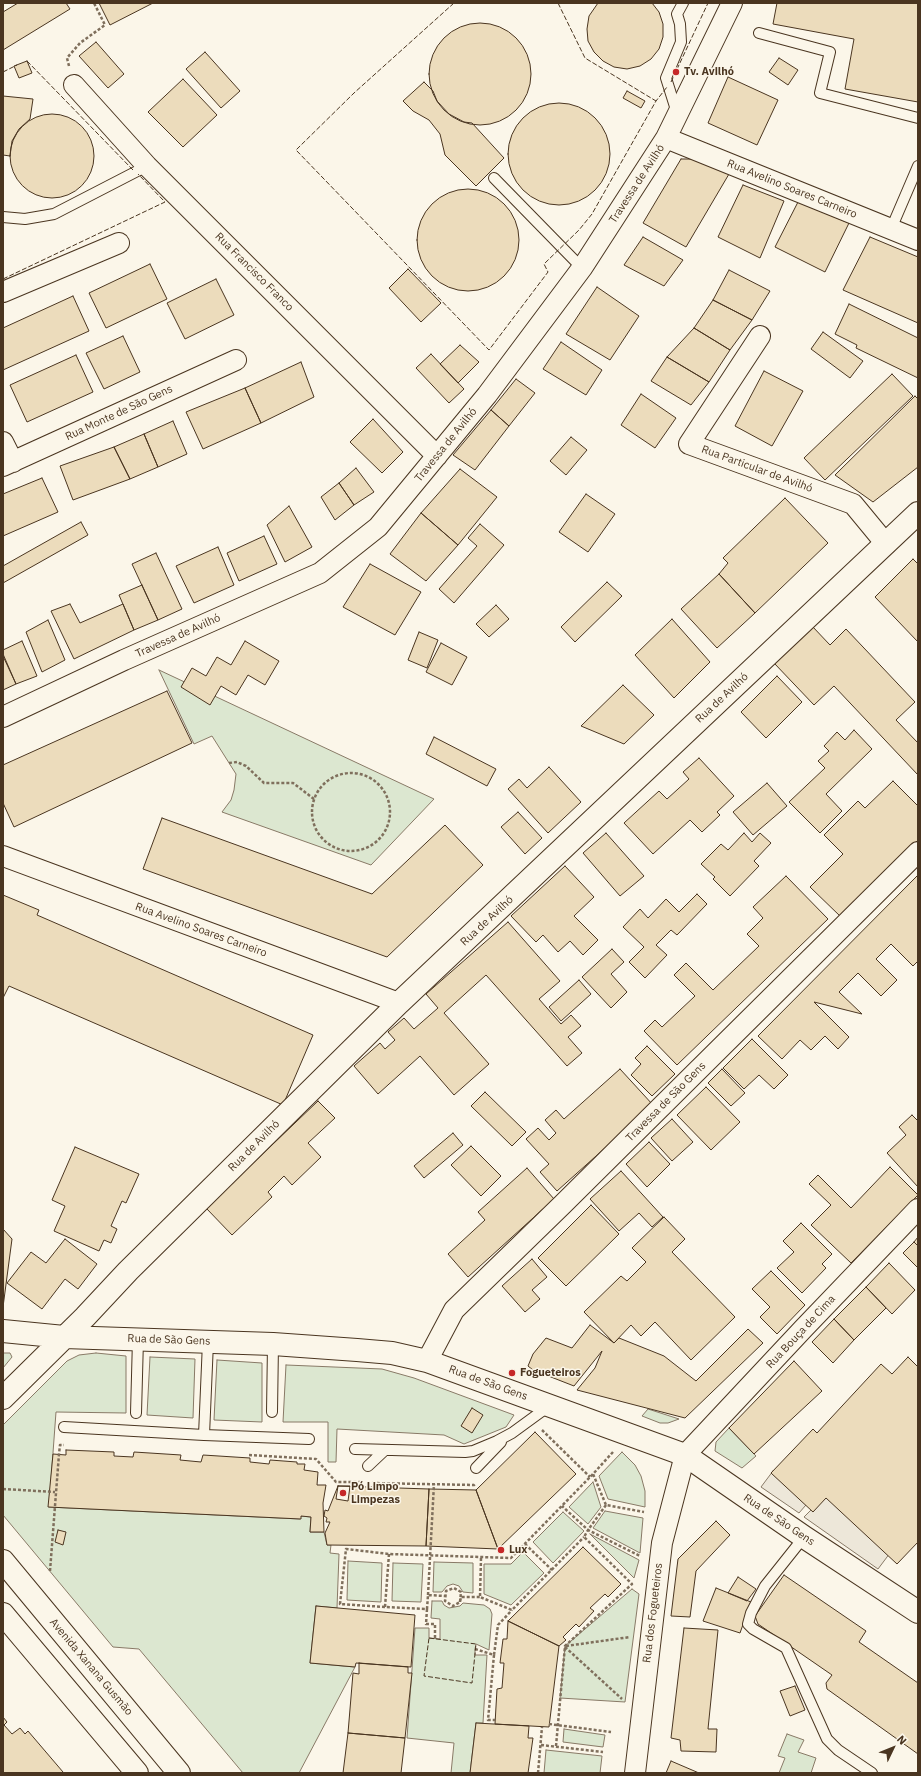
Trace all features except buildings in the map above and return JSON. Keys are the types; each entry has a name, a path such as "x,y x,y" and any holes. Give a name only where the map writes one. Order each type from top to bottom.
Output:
{"main road":[{"name":"Rua de Avilhó","path":"3,1398 128,1271 399,1003 918,513"},
{"name":"Rua de São Gens","path":"3,1331 64,1337 273,1344 375,1351 410,1356 427,1361 685,1455 804,1538 918,1612"},
{"name":"Avenida Xanana Gusmão","path":"3,1561 179,1773"},
{"path":"3,1614 137,1773"}],"street":[{"name":"Travessa de Avilhó","path":"3,718 124,660 320,574 378,527 487,395 582,268 666,138 732,3"},
{"name":"Rua Francisco Franco","path":"74,85 147,166 437,456"},
{"name":"Rua Avelino Soares Carneiro","path":"666,138 918,240"},
{"path":"3,292 118,243"},
{"name":"Rua Particular de Avilhó","path":"760,336 689,444 853,504 886,544"},
{"name":"Rua Monte de São Gens","path":"8,464 236,360"},
{"path":"3,442 8,464"},
{"name":"Travessa de São Gens","path":"427,1361 454,1310 574,1194 918,852"},
{"name":"Rua Avelino Soares Carneiro","path":"3,856 399,1003"},
{"name":"Rua Bouça de Cima","path":"685,1455 918,1209"},
{"name":"Rua dos Fogueteiros","path":"635,1773 662,1543 685,1455"}],"lane":[{"path":"678,114 666,78 681,42 680,24 677,14 683,3"},
{"path":"759,33 830,52 820,93 918,118"},
{"path":"3,218 25,219 54,214 147,166"},
{"path":"891,229 918,166"},
{"path":"494,178 582,268"},
{"path":"136,1413 138,1339"},
{"path":"204,1435 208,1342"},
{"path":"272,1412 273,1344"},
{"path":"355,1450 465,1452 482,1448 505,1437 549,1406"},
{"path":"64,1427 309,1439"},
{"path":"476,1468 505,1437"},
{"path":"368,1466 385,1450"},
{"path":"804,1538 765,1586 750,1613 748,1624 753,1629 786,1648 827,1739 838,1750 872,1773"}],"path":[{"path":"74,85 67,58 80,43 105,25 94,3"},
{"path":"229,763 237,762 246,766 264,782 292,783 314,799"},
{"path":"354,773 366,776 377,783 385,793 389,805 390,817 386,829 379,840 368,848 355,852 342,850 330,845 320,836 314,825 312,812 314,799 320,787 329,779 341,774 354,773"},
{"path":"541,1430 590,1477"},
{"path":"427,1609 340,1604 346,1549 389,1554 511,1558 593,1474 617,1447"},
{"path":"50,1572 59,1454"},
{"path":"316,1459 336,1482 474,1485 479,1480"},
{"path":"593,1474 606,1505"},
{"path":"434,1484 426,1624 435,1624 435,1638"},
{"path":"3,1489 55,1492"},
{"path":"606,1505 644,1512"},
{"path":"495,1720 488,1720 498,1625 584,1537 606,1505"},
{"path":"562,1506 588,1530 640,1556"},
{"path":"556,1746 565,1646 632,1584 584,1537"},
{"path":"525,1544 552,1570"},
{"path":"385,1607 389,1554"},
{"path":"480,1558 480,1597"},
{"path":"454,1588 461,1592 461,1597 460,1602 453,1606 445,1601 446,1591 454,1588"},
{"path":"428,1595 445,1596"},
{"path":"461,1597 480,1597 512,1610"},
{"path":"565,1646 633,1637"},
{"path":"565,1646 625,1702"},
{"path":"475,1649 494,1655"},
{"path":"550,1724 611,1732"},
{"path":"538,1773 542,1727"},
{"path":"541,1745 603,1752"}],"green space":[{"path":"159,670 434,799 371,865 222,812 231,800 236,774 212,736 194,744"},
{"path":"3,1353 10,1353 12,1357 3,1368"},
{"path":"96,1353 126,1356 126,1413 56,1412 49,1507 300,1519 301,1516 311,1517 310,1532 324,1532 327,1545 331,1545 330,1553 339,1554 337,1608 316,1606 310,1663 355,1667 299,1773 243,1773 139,1649 113,1647 3,1515 3,1425 67,1361 79,1355"},
{"path":"150,1357 195,1359 193,1418 147,1415"},
{"path":"217,1360 262,1363 262,1422 214,1420"},
{"path":"286,1365 382,1369 414,1378 514,1415 506,1427 464,1444 444,1435 337,1429 336,1462 328,1462 328,1422 283,1422"},
{"path":"648,1409 679,1419 668,1423 660,1423 642,1416"},
{"path":"729,1428 756,1456 742,1468 715,1451 716,1442"},
{"path":"622,1452 635,1465 641,1476 645,1491 645,1507 608,1499 599,1476"},
{"path":"593,1482 601,1507 588,1524 569,1507"},
{"path":"605,1511 643,1518 640,1553 593,1528"},
{"path":"563,1512 584,1531 553,1563 533,1542"},
{"path":"590,1534 639,1560 634,1578"},
{"path":"523,1552 544,1573 511,1605 484,1594 484,1564 511,1564"},
{"path":"348,1561 382,1563 381,1602 347,1600"},
{"path":"434,1562 473,1563 473,1593 463,1592 459,1586 453,1584 447,1586 442,1592 433,1592"},
{"path":"393,1563 423,1564 421,1602 392,1601"},
{"path":"632,1589 639,1594 625,1702 560,1698 565,1646"},
{"path":"432,1601 442,1601 444,1605 449,1608 460,1606 463,1603 484,1605 490,1609 492,1614 489,1650 476,1644 475,1649 475,1655 487,1655 483,1723 476,1723 470,1773 451,1773 454,1743 407,1738 415,1628 429,1628 429,1638 440,1639 440,1619 431,1618"},
{"path":"564,1729 605,1735 603,1747 563,1742"},
{"path":"787,1734 804,1740 798,1752 816,1758 811,1773 779,1773 785,1758 778,1756"},
{"path":"546,1750 602,1756 600,1773 544,1773"}],"shaded area":[{"path":"773,1471 812,1498 799,1513 761,1487"},
{"path":"828,1493 890,1553 878,1569 804,1517"}],"fence":[{"path":"454,3 354,93 296,150 489,350 548,272 544,264 579,230 592,214 656,101 667,87"},
{"path":"558,3 585,58 656,101"},
{"path":"671,82 708,3"},
{"path":"27,61 133,170"},
{"path":"3,72 17,65"},
{"path":"3,279 165,202 138,174"},
{"path":"429,1638 476,1644 472,1683 424,1676 429,1638"}],"place":[{"name":"Tv. Avilhó","path":"676,72"},
{"name":"Fogueteiros","path":"512,1373"},
{"name":"Pó Limpo Limpezas","path":"343,1493"},
{"name":"Lux","path":"501,1550"}]}
